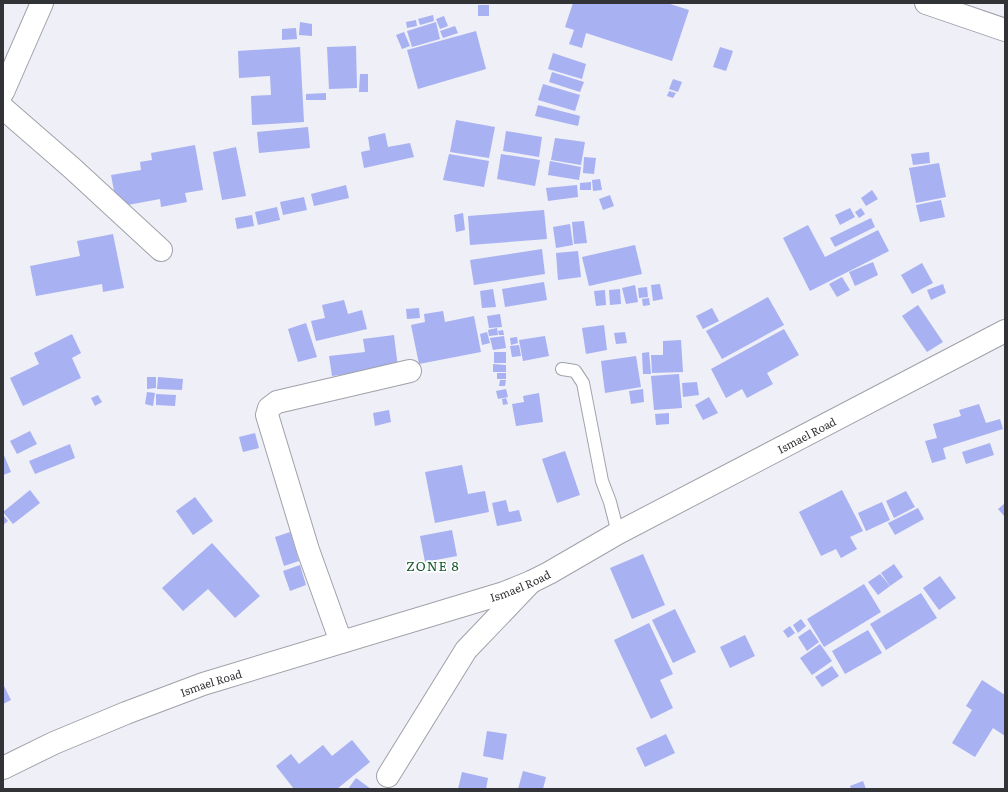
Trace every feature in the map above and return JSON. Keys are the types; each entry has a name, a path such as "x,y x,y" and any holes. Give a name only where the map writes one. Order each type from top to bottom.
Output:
{"street":[{"path":"3,92 42,3"},
{"path":"926,3 1005,30"},
{"path":"3,108 72,168 161,250"},
{"name":"Ismael Road","path":"3,768 54,743 126,713 203,684 504,593 531,582 618,533 1005,331"},
{"path":"341,642 308,550 267,415 269,408 277,402 410,371"},
{"path":"388,776 466,650 531,582"}],"lane":[{"path":"562,369 575,371 583,383 602,481 610,502 618,533"}],"building":[{"path":"573,3 667,3 689,10 672,61 586,33 582,48 569,44 574,30 565,27"},
{"path":"478,5 489,5 489,16 478,16"},
{"path":"433,15 434,21 420,25 418,19"},
{"path":"444,16 448,26 440,29 436,19"},
{"path":"416,20 417,26 407,28 406,22"},
{"path":"300,22 312,24 312,36 299,35"},
{"path":"436,22 440,39 412,47 407,31"},
{"path":"455,26 458,33 443,38 440,31"},
{"path":"296,28 297,39 282,40 282,29"},
{"path":"476,31 486,69 418,89 407,50"},
{"path":"404,32 410,46 402,49 396,35"},
{"path":"356,46 357,88 329,89 327,47"},
{"path":"300,47 304,122 252,125 251,96 271,95 270,76 239,78 238,51"},
{"path":"720,47 733,51 726,71 713,67"},
{"path":"553,53 586,64 582,79 548,69"},
{"path":"552,72 584,82 580,92 549,82"},
{"path":"360,74 368,74 368,92 359,92"},
{"path":"673,79 682,82 678,92 669,89"},
{"path":"543,84 580,95 575,111 538,100"},
{"path":"669,91 676,93 673,98 667,96"},
{"path":"326,93 326,100 306,100 306,94"},
{"path":"538,105 580,116 578,126 535,116"},
{"path":"456,120 495,127 489,158 450,152"},
{"path":"308,127 310,148 259,153 257,132"},
{"path":"506,131 542,137 539,157 503,151"},
{"path":"385,133 388,147 410,143 414,157 364,168 361,152 370,150 368,137"},
{"path":"555,138 585,142 581,165 551,160"},
{"path":"195,145 203,190 185,193 187,202 161,207 160,199 117,207 111,175 141,170 140,162 152,160 151,153"},
{"path":"236,147 246,196 222,200 213,152"},
{"path":"929,152 930,163 913,165 911,154"},
{"path":"449,154 489,161 484,187 443,180"},
{"path":"501,154 540,160 535,186 497,179"},
{"path":"584,157 596,158 594,174 583,173"},
{"path":"550,161 581,167 579,180 548,175"},
{"path":"939,163 946,197 916,203 909,168"},
{"path":"600,179 602,190 593,191 592,180"},
{"path":"591,182 591,190 580,190 580,183"},
{"path":"346,185 349,198 314,206 311,194"},
{"path":"577,185 578,197 548,201 546,188"},
{"path":"872,190 878,199 866,206 861,198"},
{"path":"610,195 614,206 603,210 599,199"},
{"path":"304,197 307,210 283,215 280,202"},
{"path":"941,200 945,217 920,222 916,205"},
{"path":"277,207 280,220 258,225 255,212"},
{"path":"850,208 855,217 840,225 835,215"},
{"path":"861,208 865,214 859,218 855,212"},
{"path":"544,210 547,239 470,245 468,216"},
{"path":"463,213 465,230 456,232 454,215"},
{"path":"252,215 254,226 237,229 235,218"},
{"path":"871,218 875,227 835,247 830,238"},
{"path":"584,221 587,243 574,244 572,222"},
{"path":"570,224 573,245 556,248 553,227"},
{"path":"808,225 825,257 878,230 889,251 810,291 783,238"},
{"path":"113,234 124,288 103,292 102,284 36,296 30,266 80,256 77,241"},
{"path":"635,245 642,274 589,286 582,257"},
{"path":"542,249 545,274 474,285 470,260"},
{"path":"578,251 581,277 558,280 556,253"},
{"path":"873,262 878,275 855,286 849,272"},
{"path":"922,263 933,283 912,294 901,275"},
{"path":"842,277 850,290 837,297 829,284"},
{"path":"544,282 547,300 505,307 502,289"},
{"path":"660,284 663,299 653,301 651,285"},
{"path":"943,284 946,293 931,300 927,290"},
{"path":"635,285 638,302 626,304 622,288"},
{"path":"647,287 648,297 639,298 638,288"},
{"path":"493,289 496,307 482,308 480,291"},
{"path":"620,289 621,304 610,305 609,290"},
{"path":"605,290 606,305 596,306 594,291"},
{"path":"768,297 784,325 722,359 706,331"},
{"path":"649,298 650,305 643,306 642,299"},
{"path":"344,300 348,314 362,310 367,329 316,341 311,321 325,318 322,305"},
{"path":"918,305 943,342 927,352 902,316"},
{"path":"419,308 420,318 407,319 406,309"},
{"path":"712,308 719,321 703,329 696,316"},
{"path":"443,311 445,322 474,316 481,352 419,364 411,325 425,322 424,314"},
{"path":"500,314 502,327 489,328 487,316"},
{"path":"306,323 317,357 298,362 288,329"},
{"path":"604,325 607,350 586,354 582,328"},
{"path":"497,328 498,335 489,336 488,330"},
{"path":"784,329 799,355 767,373 773,384 747,398 742,389 726,398 711,369"},
{"path":"503,330 504,335 499,335 498,331"},
{"path":"487,332 490,343 482,345 480,334"},
{"path":"625,332 627,343 616,344 614,333"},
{"path":"72,334 81,353 72,358 81,378 23,406 10,378 39,364 34,353"},
{"path":"394,335 398,368 332,376 329,356 365,352 363,339"},
{"path":"504,336 506,348 493,350 490,338"},
{"path":"545,336 549,356 523,361 519,340"},
{"path":"517,337 518,343 511,345 510,338"},
{"path":"681,340 683,372 652,373 651,355 663,355 663,341"},
{"path":"519,345 521,356 512,357 510,346"},
{"path":"494,352 506,352 506,363 494,363"},
{"path":"649,352 651,374 643,374 642,353"},
{"path":"636,356 641,387 605,393 601,361"},
{"path":"493,364 506,365 506,372 493,372"},
{"path":"497,373 506,373 506,379 497,379"},
{"path":"679,374 682,408 654,410 651,376"},
{"path":"147,377 156,377 156,388 147,389"},
{"path":"158,377 183,379 182,390 157,389"},
{"path":"500,380 506,380 505,386 499,386"},
{"path":"697,382 699,395 683,397 682,383"},
{"path":"506,389 508,397 498,399 496,391"},
{"path":"643,389 644,402 631,404 629,391"},
{"path":"147,392 155,393 153,406 145,404"},
{"path":"539,393 543,422 516,426 512,404 524,402 523,396"},
{"path":"156,394 176,395 175,406 156,405"},
{"path":"98,395 102,402 95,406 91,398"},
{"path":"709,397 718,413 703,420 695,405"},
{"path":"506,398 508,404 503,405 502,399"},
{"path":"979,404 986,423 1000,419 1003,429 943,448 946,459 932,463 925,441 937,438 933,424 961,416 959,410"},
{"path":"389,410 391,422 375,426 373,413"},
{"path":"669,413 669,424 656,425 655,414"},
{"path":"30,431 37,444 17,454 10,441"},
{"path":"255,433 259,448 243,452 239,437"},
{"path":"990,443 994,455 966,464 962,452"},
{"path":"70,444 75,458 35,474 29,461"},
{"path":"565,451 580,495 557,503 542,459"},
{"path":"3,453 11,472 3,475"},
{"path":"462,465 468,494 485,491 489,512 435,523 425,472"},
{"path":"30,490 40,503 13,524 3,512"},
{"path":"842,490 863,531 850,537 857,549 841,558 836,549 821,556 799,512"},
{"path":"906,491 915,507 894,518 886,501"},
{"path":"195,497 213,521 193,535 176,511"},
{"path":"506,500 509,512 519,510 522,521 497,526 492,503"},
{"path":"882,502 890,520 866,531 858,513"},
{"path":"1005,503 1005,517 998,509"},
{"path":"918,508 924,519 895,535 888,523"},
{"path":"3,515 8,521 3,525"},
{"path":"452,530 457,556 425,562 420,536"},
{"path":"290,532 299,561 284,566 275,537"},
{"path":"212,543 260,596 235,618 208,589 183,611 162,588"},
{"path":"643,554 665,605 632,619 610,568"},
{"path":"894,564 903,577 890,586 881,573"},
{"path":"300,565 306,585 290,591 283,571"},
{"path":"880,574 890,586 878,595 868,582"},
{"path":"940,576 956,598 939,610 923,588"},
{"path":"864,584 881,612 824,647 807,619"},
{"path":"921,593 937,618 886,650 870,624"},
{"path":"675,609 696,652 673,663 652,620"},
{"path":"801,619 806,626 798,633 793,625"},
{"path":"649,623 673,674 660,680 673,708 651,719 614,640"},
{"path":"790,626 795,633 788,638 783,631"},
{"path":"810,629 819,642 807,651 798,637"},
{"path":"868,630 882,653 845,674 832,651"},
{"path":"745,635 755,656 730,668 720,647"},
{"path":"820,644 832,661 812,675 800,658"},
{"path":"832,666 839,676 822,687 815,677"},
{"path":"982,680 1005,695 1005,736 993,728 975,757 952,743 972,710 966,706"},
{"path":"3,684 11,700 3,704"},
{"path":"487,731 507,734 503,760 483,756"},
{"path":"666,734 675,753 645,767 636,748"},
{"path":"352,740 370,762 337,789 294,789 276,766 291,754 299,764 323,745 332,756"},
{"path":"523,771 546,777 543,789 518,789"},
{"path":"462,772 488,778 486,789 458,789"},
{"path":"356,778 371,789 348,789"},
{"path":"863,781 866,789 851,789 850,786"}],"district":[{"name":"ZONE 8","path":"433,565"}]}
